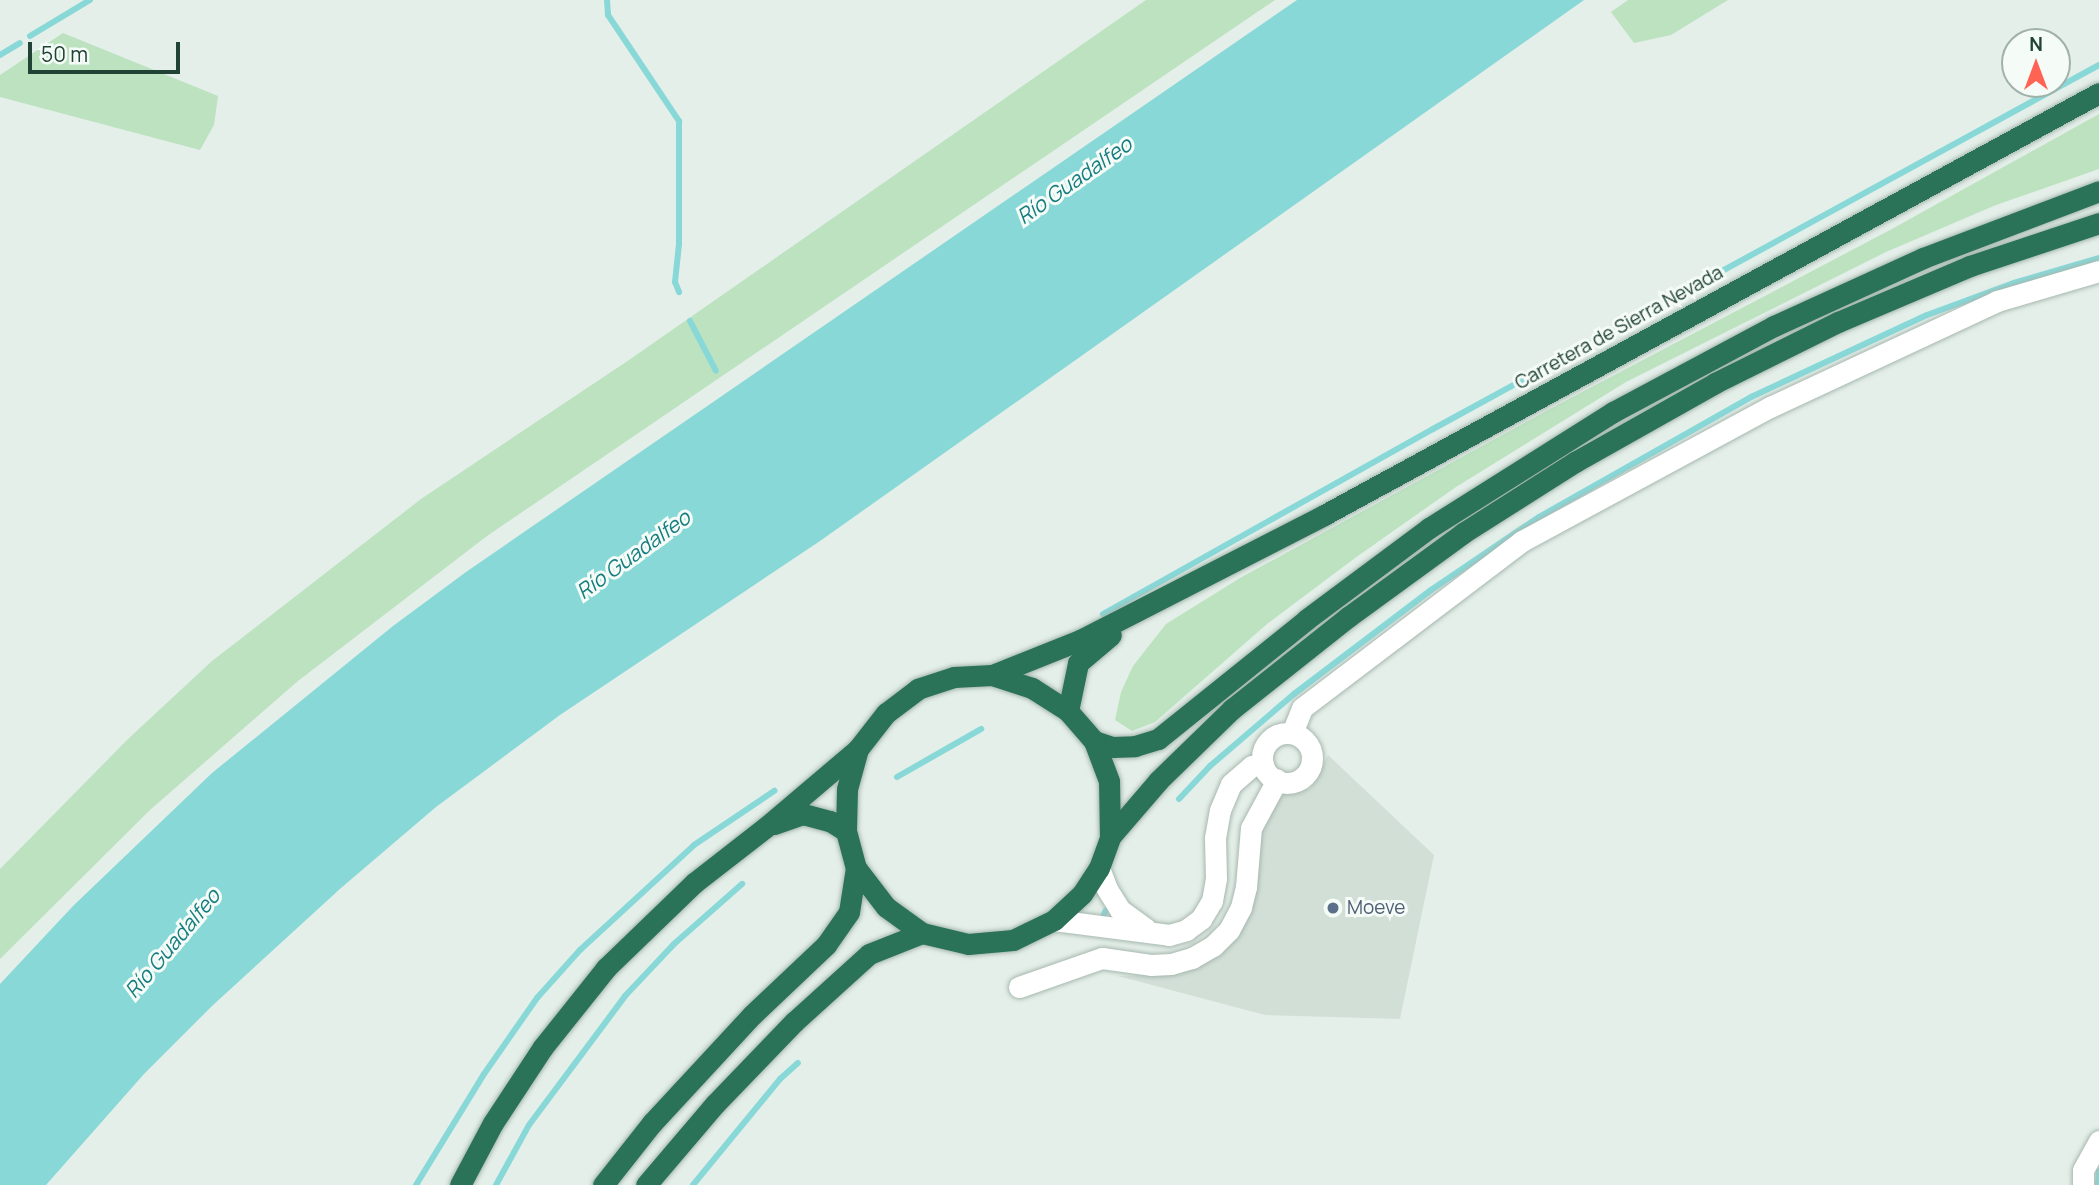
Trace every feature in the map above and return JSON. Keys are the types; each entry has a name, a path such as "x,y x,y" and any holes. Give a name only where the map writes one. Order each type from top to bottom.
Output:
{"highway":[{"name":"Carretera de Sierra Nevada","path":"992,675 1080,640 1324,515 2099,93"},
{"path":"1094,741 1124,747 1158,739 1307,619 1429,528 1613,412 1774,327 1911,264 2099,191"},
{"path":"858,749 847,789 846,831 856,867 886,907 922,933 968,943 1013,940 1054,920 1082,894 1099,867 1110,837 1159,780 1232,709 1348,617 1463,533 1575,462 1715,383 1838,322 1970,266 2099,223"},
{"name":"Carretera de Sierra Nevada","path":"1068,711 1078,663 1094,647 1160,600"},
{"path":"460,1185 493,1123 543,1047 606,968 694,883 766,828 858,749 886,713 918,689 954,677 992,675 1032,688 1068,711 1094,741 1109,781 1110,837"},
{"path":"766,828 803,814 830,821 846,831"},
{"path":"603,1185 652,1123 752,1015 825,945 849,912 856,867"},
{"path":"646,1185 715,1104 794,1022 859,962 869,954 922,933"}],"street":[{"path":"1292,733 1302,708 1521,541 1782,401 1997,301 2099,271"},
{"path":"1292,733 1309,745 1311,767 1301,779 1293,782 1277,780 1263,764 1264,747 1276,735 1292,733"},
{"path":"1054,920 1169,935 1186,930 1201,919 1212,901 1216,879 1215,838 1220,810 1231,784 1252,766 1263,764"},
{"path":"1019,987 1102,958 1151,965 1171,964 1192,958 1213,946 1229,930 1241,907 1246,887 1251,828 1277,780"},
{"path":"1099,867 1107,889 1120,910 1150,933"},
{"path":"2083,1185 2083,1170 2099,1141"}],"shaded area":[{"name":"Moeve","path":"1328,755 1434,855 1400,1019 1265,1015 1118,976 1181,974 1236,935 1256,843 1275,793 1310,789"}],"green space":[{"path":"1146,0 1275,0 487,536 298,681 150,810 0,959 0,869 128,739 212,661 421,499 629,360"},
{"path":"1628,0 1728,0 1671,35 1634,43 1611,12"},
{"path":"63,33 218,96 214,125 200,150 0,97 0,75"},
{"path":"2099,114 2099,169 1996,205 1886,252 1626,382 1456,487 1355,558 1267,624 1155,722 1132,731 1115,720 1121,692 1133,666 1166,624 1240,578 1546,411 1890,230"}],"water":[{"name":"Río Guadalfeo","path":"1297,0 1584,0 820,541 560,715 436,807 341,888 212,1006 144,1074 46,1185 0,1185 0,984 73,906 212,773 393,626 466,572"}],"waterway":[{"path":"30,36 90,0"},
{"path":"607,0 608,15 679,121 679,244 675,282 679,292"},
{"path":"0,55 20,43"},
{"path":"1103,614 1433,429 2099,65"},
{"path":"1179,799 1210,766 1294,694 1431,590 1539,517 1751,397 1927,315 2014,283 2099,258"},
{"path":"690,321 716,371"},
{"path":"897,777 981,729"},
{"path":"416,1185 484,1074 537,998 580,950 694,845 774,791"},
{"path":"496,1185 529,1125 625,996 674,944 742,884"},
{"path":"1104,914 1106,910"},
{"path":"693,1185 780,1079 798,1063"},
{"path":"2098,1185 2099,1171"}],"place":[{"name":"Moeve","path":"1333,908"}]}
